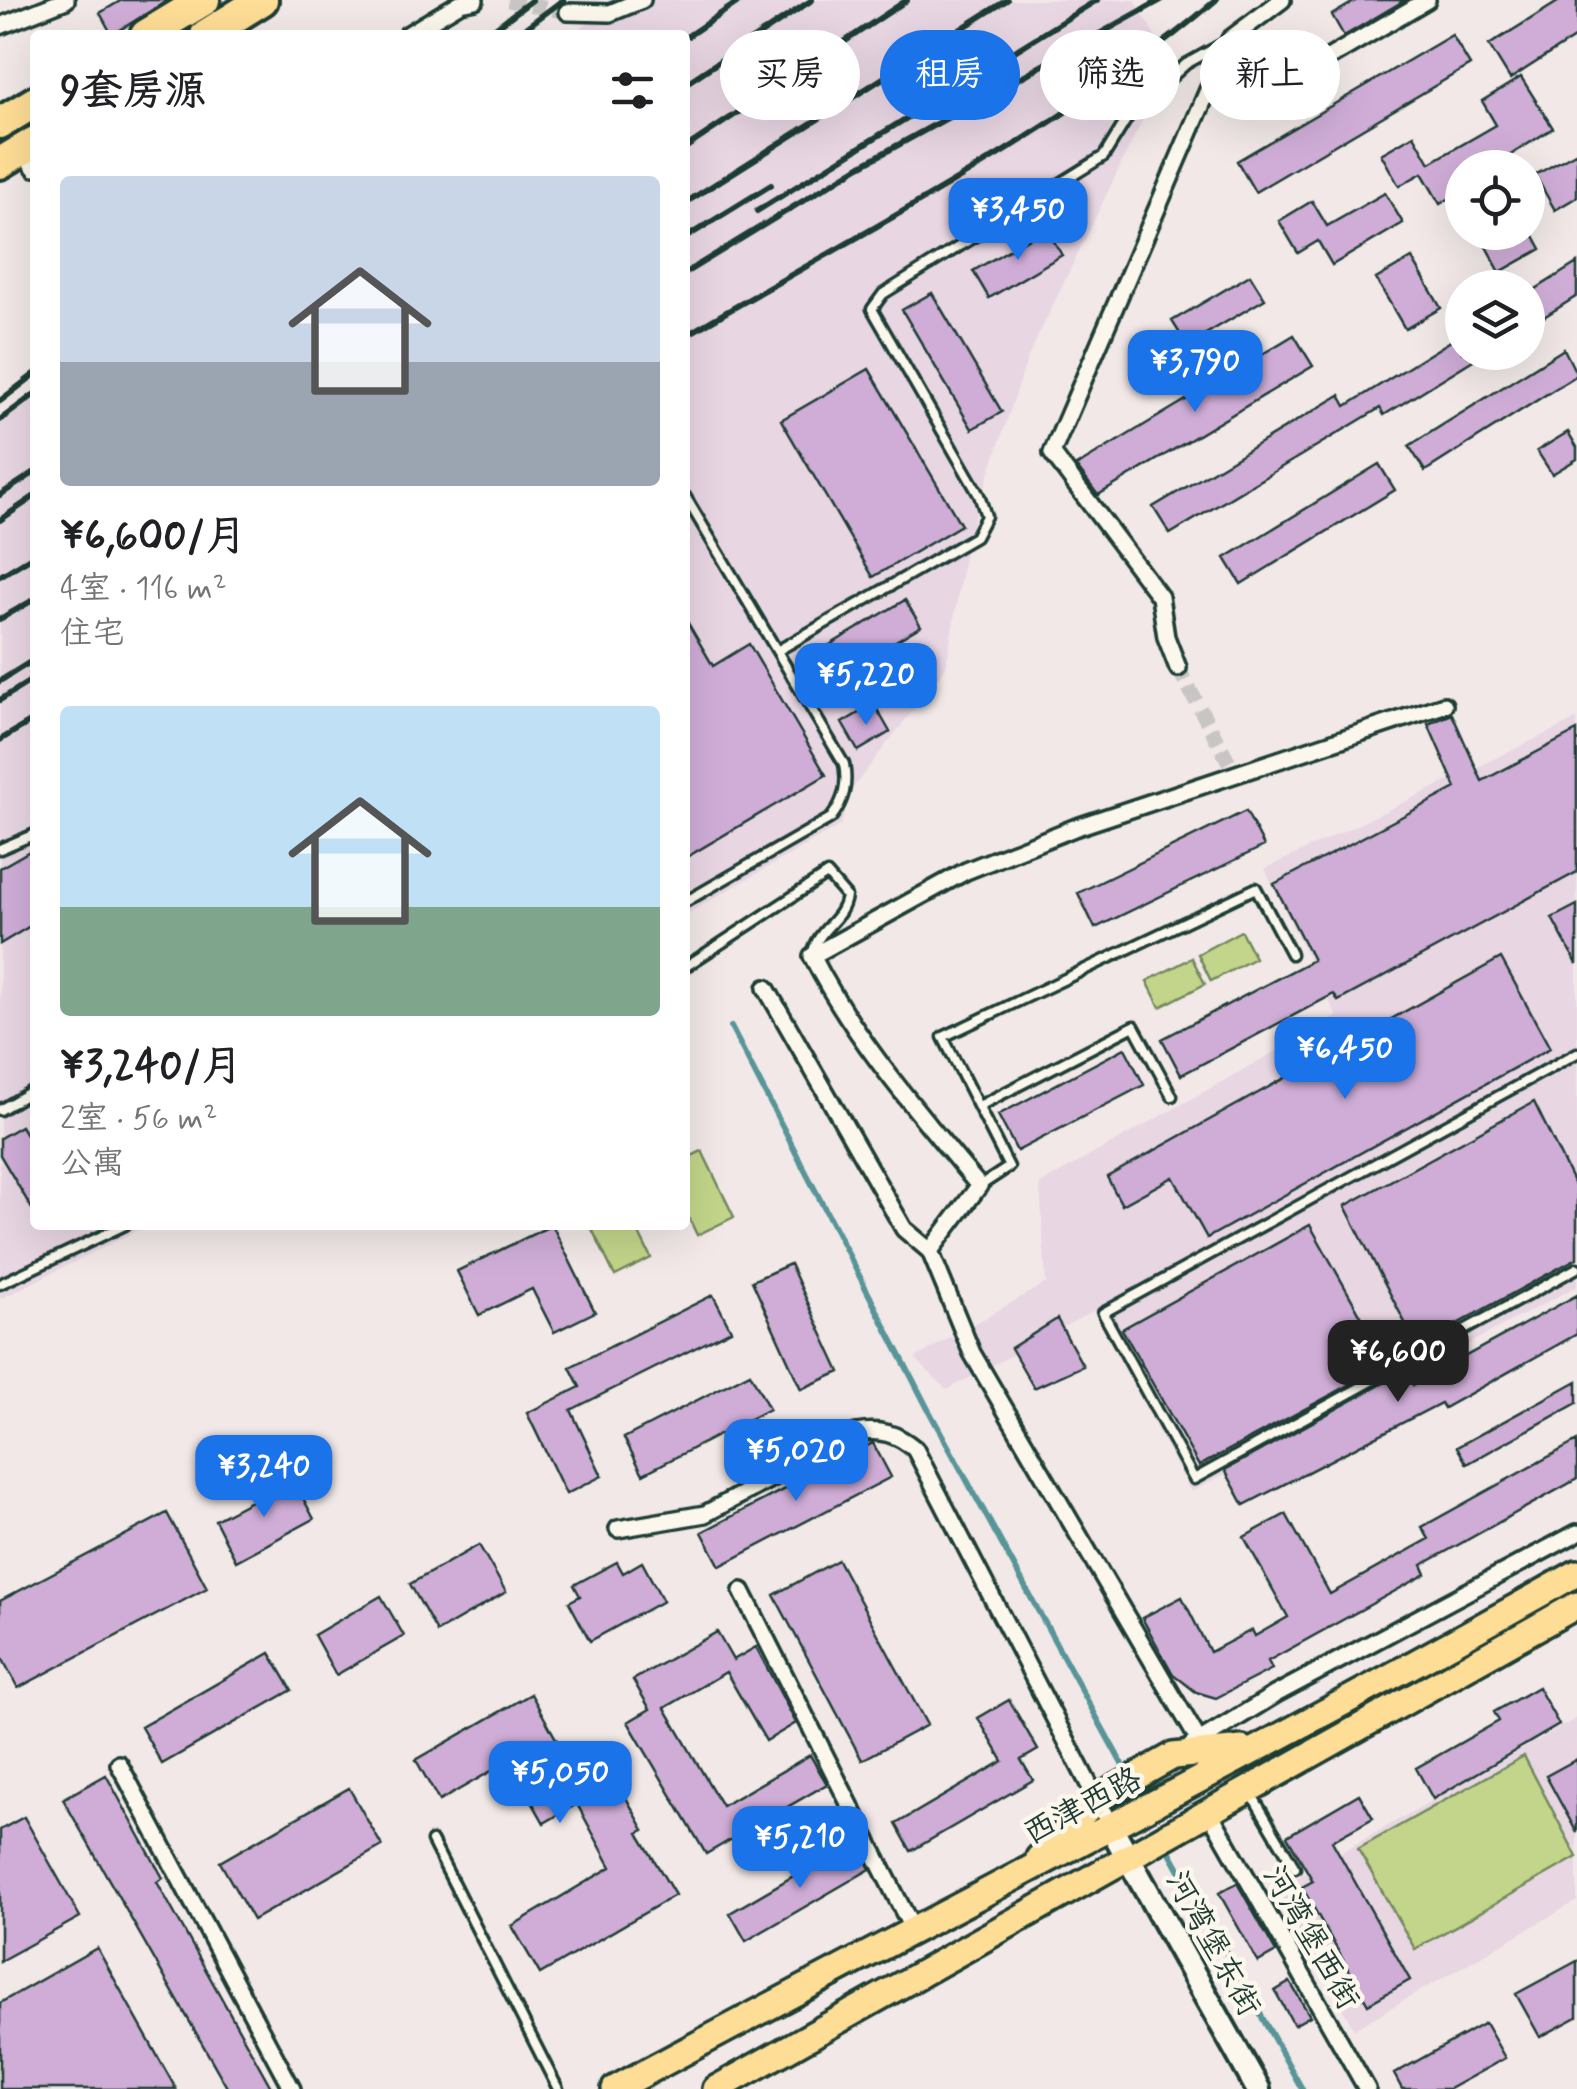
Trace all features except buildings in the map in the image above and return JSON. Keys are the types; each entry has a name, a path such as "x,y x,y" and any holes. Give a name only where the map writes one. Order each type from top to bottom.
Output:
{"highway":[{"path":"154,30 204,0"},
{"path":"214,30 262,0"},
{"path":"0,123 30,105"}],"main road":[{"name":"西津西路","path":"614,2089 912,1928 1119,1826 1252,1748 1577,1573"},
{"path":"716,2089 1577,1605"},
{"path":"1025,1872 1097,1799 1174,1756 1252,1748"}],"street":[{"path":"0,26 66,0"},
{"path":"415,30 460,2 475,0"},
{"path":"568,12 610,13 642,0"},
{"path":"1242,30 1282,0"},
{"path":"1340,51 1428,0"},
{"path":"1178,668 1166,637 1160,597 1052,453 1200,109"},
{"path":"930,1252 979,1186 871,1056 838,1006 812,956 966,871 1232,768 1444,705"},
{"path":"766,988 904,1228 930,1252 972,1353 1199,1741"},
{"path":"618,1529 706,1514 856,1433 888,1432 902,1439 915,1449 1097,1799 1119,1826"},
{"path":"1174,1756 1276,1694 1577,1532"},
{"path":"742,1591 912,1928"},
{"path":"120,1764 292,2089"},
{"name":"河湾堡西街","path":"1201,1819 1367,2089"},
{"name":"河湾堡东街","path":"1119,1826 1258,2089"}],"lane":[{"path":"777,651 974,537 986,516 979,495 872,309 883,294 1104,156 1128,117 1200,56"},
{"path":"690,506 844,764 842,799 831,818 690,899"},
{"path":"0,850 30,836"},
{"path":"690,964 828,874 846,896 844,909 815,938 812,956"},
{"path":"979,1186 1009,1167 943,1037 1256,888 1290,954"},
{"path":"980,1106 1134,1026 1172,1096"},
{"path":"1577,1053 1103,1313 1194,1479 1577,1268"},
{"path":"0,1110 30,1093"},
{"path":"0,1284 114,1230"},
{"path":"1249,1791 1295,1868"},
{"path":"432,1841 558,2089"}],"shaded area":[{"path":"623,0 1135,0 1152,30 1040,30 1040,120 1142,120 1028,357 967,540 946,667 852,789 841,825 690,912 690,30 578,30"},
{"path":"30,401 30,1230 138,1230 0,1299 0,422"},
{"path":"1577,719 1577,1286 1191,1492 1093,1311 947,1390 915,1358 1046,1283 1040,1184 1337,1017 1265,869"},
{"path":"1577,1718 1577,1901 1354,2029 1275,1890"}],"green space":[{"path":"1241,931 1255,958 1211,981 1198,954"},
{"path":"1192,958 1205,984 1160,1007 1147,981"},
{"path":"702,1151 734,1217 697,1235 690,1220 690,1157"},
{"path":"592,1230 637,1230 651,1258 615,1276"},
{"path":"1524,1756 1577,1857 1415,1949 1358,1849"}],"waterway":[{"path":"731,1027 929,1411 1127,1773"},
{"path":"1166,1845 1302,2089"}],"tunnel":[{"path":"508,0 568,12"},
{"path":"1178,668 1230,764"}],"railway":[{"path":"493,30 532,0"},
{"path":"523,30 563,0"},
{"path":"690,35 741,0"},
{"path":"690,81 812,0"},
{"path":"690,145 907,0"},
{"path":"690,200 1007,0"},
{"path":"757,211 1097,0"},
{"path":"690,270 860,166 1161,0"},
{"path":"690,333 1026,137 1093,94 1216,0"},
{"path":"690,235 771,185"},
{"path":"0,401 30,378"},
{"path":"0,420 30,398"},
{"path":"0,495 30,475"},
{"path":"0,520 30,499"},
{"path":"0,576 30,558"},
{"path":"0,619 30,602"},
{"path":"0,681 30,662"},
{"path":"0,700 30,681"},
{"path":"0,740 30,722"}]}
